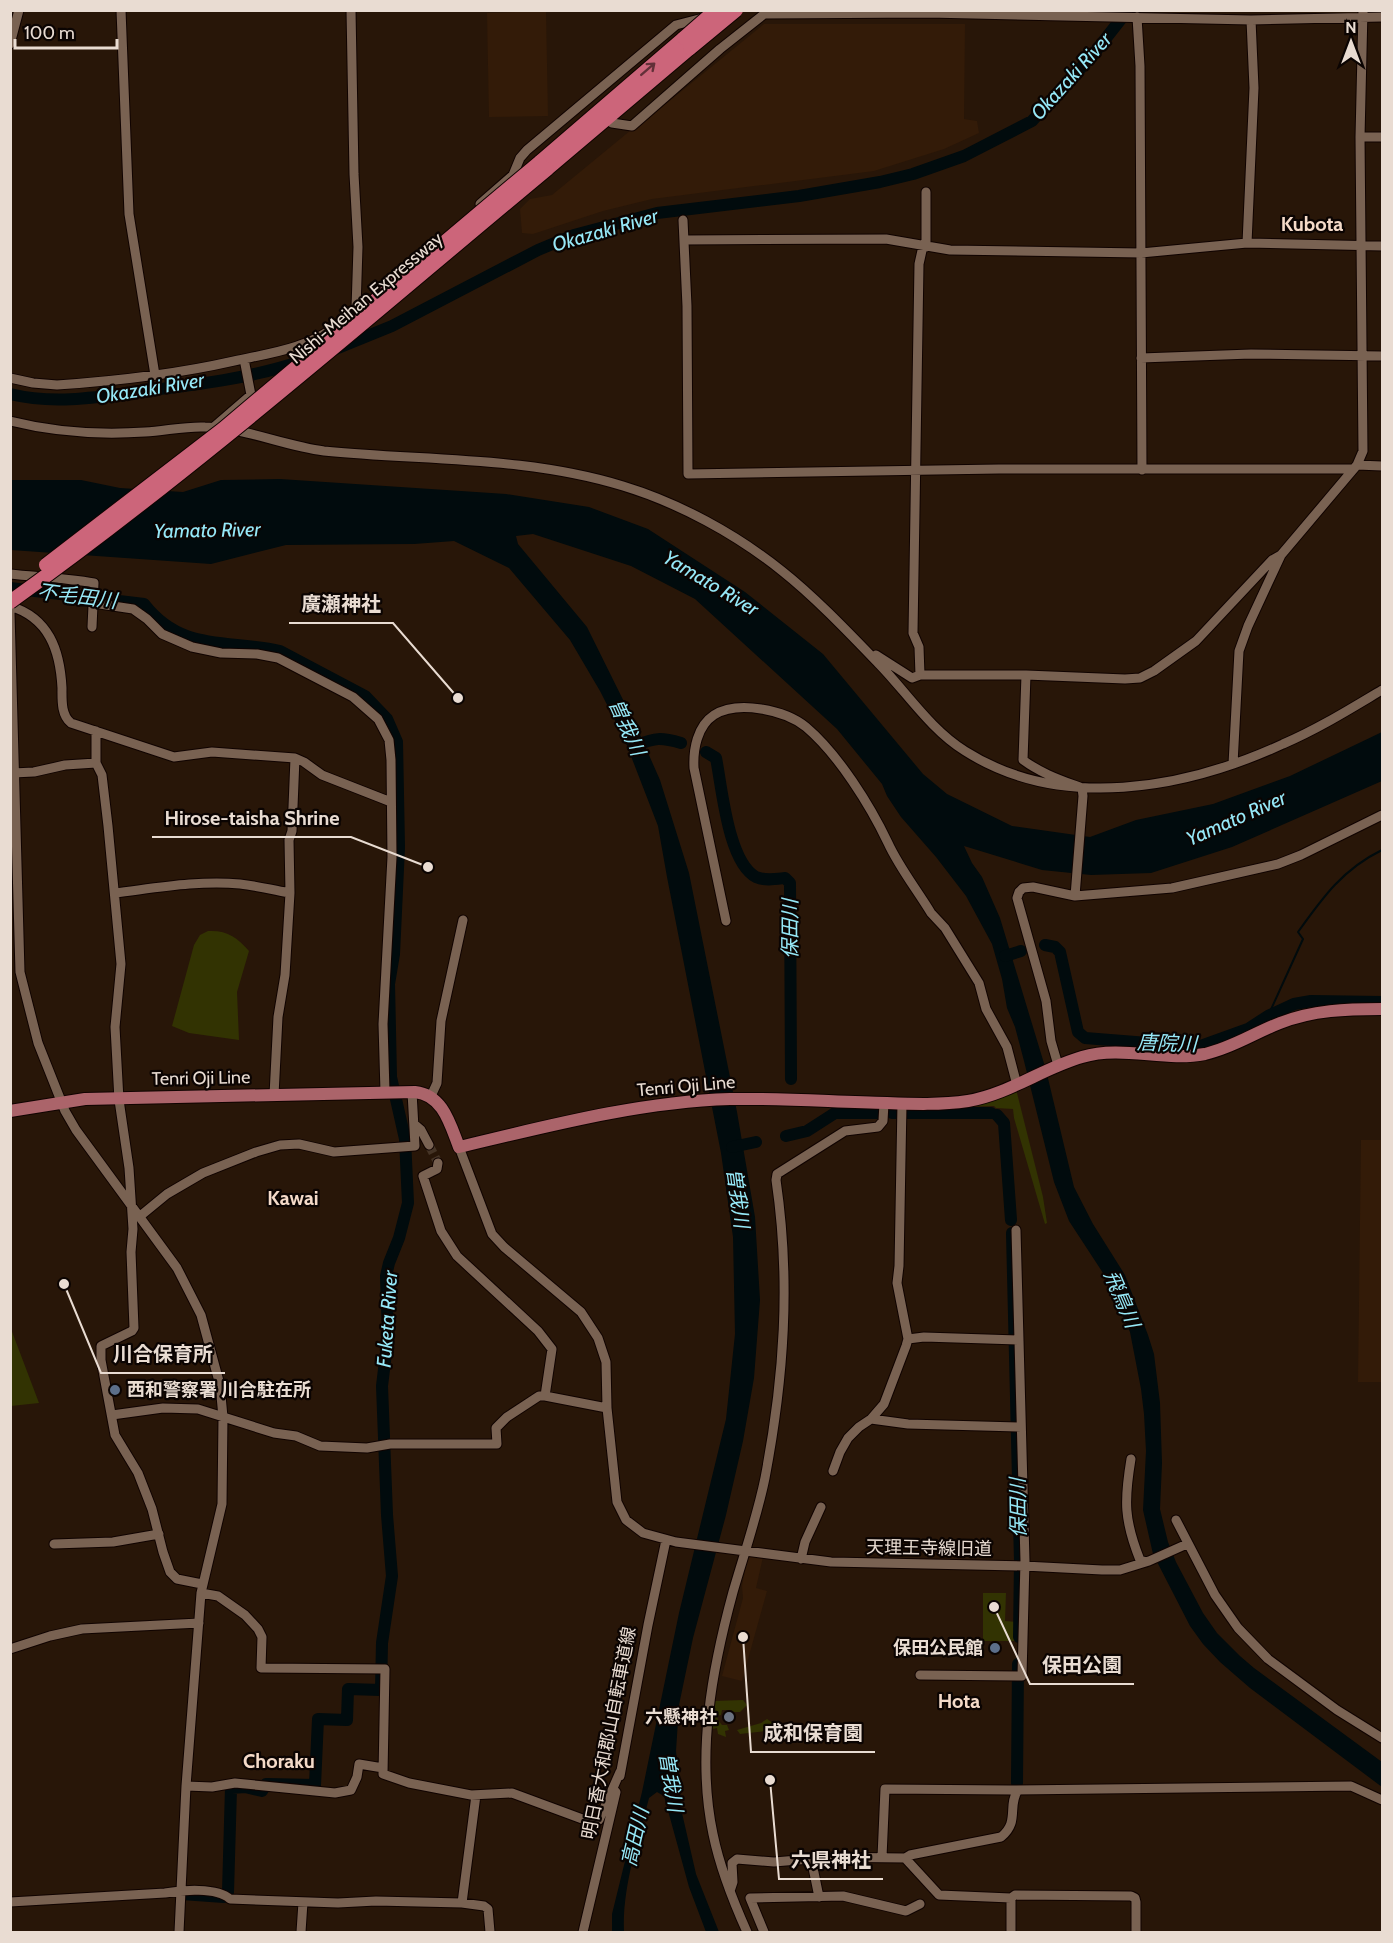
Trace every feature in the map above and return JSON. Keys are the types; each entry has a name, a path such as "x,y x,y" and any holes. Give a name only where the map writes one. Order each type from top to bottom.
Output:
{"highway":[{"name":"Nishi-Meihan Expressway","path":"687,43 716,10"},
{"name":"Nishi-Meihan Expressway","path":"10,604 221,442 687,43 736,10"},
{"name":"Nishi-Meihan Expressway","path":"10,591 223,429 543,166"}],"main road":[{"name":"Tenri Oji Line","path":"459,1147 630,1110 688,1102 759,1099 884,1103 966,1101 993,1095 1057,1066 1099,1053 1123,1052 1185,1056 1206,1054 1226,1048 1279,1023 1306,1014 1351,1008 1383,1009"},
{"name":"Tenri Oji Line","path":"10,1111 62,1102 119,1098 396,1092 424,1093 431,1096"},
{"path":"431,1096 443,1110 459,1147"}],"street":[{"path":"10,44 19,10"},
{"path":"121,10 129,214 155,375"},
{"path":"351,10 354,180 358,247 356,309"},
{"path":"10,378 57,385 208,368 278,352 324,335 509,179 523,154 560,122 676,25 700,19 711,10"},
{"path":"612,123 632,126 766,12 1251,20 1363,14 1383,17"},
{"path":"1233,764 1239,651 1248,626 1281,555 1355,467 1364,444 1360,137 1363,14"},
{"path":"1137,17 1140,66 1142,470"},
{"path":"1247,243 1254,88 1251,20"},
{"path":"688,21 720,49"},
{"path":"560,122 573,122"},
{"path":"1360,137 1383,137"},
{"path":"920,675 919,647 913,633 915,470 920,264 925,246 926,192"},
{"path":"683,220 687,306 688,474 1383,466"},
{"path":"684,240 886,239 950,250 1141,253 1247,243 1383,246"},
{"path":"1141,358 1251,354 1383,356"},
{"path":"214,427 251,394 244,360"},
{"path":"10,421 60,430 144,432 214,427 241,431 307,448 507,464 563,471 624,486 684,510 733,537 782,571 856,641 937,728 964,751 1002,769 1052,786 1083,792 1159,784 1233,764 1283,745 1383,690"},
{"path":"856,641 912,678 920,675 1026,675 1125,680 1140,678 1154,671 1196,641 1272,560 1281,555"},
{"path":"10,574 94,583 92,627"},
{"path":"93,603 133,609 162,634 192,647 221,653 257,654 279,658 353,698 378,719 388,740 391,760 392,857 383,1024 396,1092 429,1145"},
{"path":"10,604 39,620 49,635 56,652 61,676 66,718 76,725 174,757 212,752 269,758 295,758 322,775 391,802"},
{"path":"10,613 20,972 38,1043 76,1130 177,1268 201,1315 220,1384 223,1418 222,1504 201,1588 186,1786 179,1932"},
{"path":"1026,675 1023,760 1037,770 1083,792"},
{"path":"726,921 694,768 693,753 706,722 715,715 726,710 770,711 791,717 806,728 848,775 931,913 945,928 978,983 986,1009 1007,1047 1018,1085"},
{"path":"96,731 96,763 102,775 121,964 115,1027 119,1098 129,1168 133,1229 130,1252 134,1328 101,1346 101,1360 115,1436 138,1473 170,1572 177,1579 218,1596 245,1615 262,1636 261,1668 385,1669 383,1774 410,1783 476,1796 512,1793 585,1820 599,1820 620,1772"},
{"path":"273,1095 278,1017 285,975 295,758"},
{"path":"13,773 96,763"},
{"path":"1075,896 1083,792"},
{"path":"1057,1066 1051,1041 1047,1001 1017,898 1023,888 1033,887 1075,896 1173,888 1245,872 1300,855 1383,816"},
{"path":"115,893 187,884 240,884 290,893"},
{"path":"431,1096 437,1083 441,1021 463,920"},
{"path":"747,1932 730,1890 713,1836 709,1811 706,1750 717,1660 741,1551 765,1476 777,1403 784,1330 785,1285 776,1180 777,1174 845,1131 878,1127 883,1121 884,1103"},
{"path":"833,1471 848,1438 858,1427 871,1419 884,1404 908,1340 897,1283 902,1103"},
{"path":"140,1216 166,1194 203,1173 264,1149 298,1144 333,1152 415,1146 414,1124"},
{"name":"天理王寺線旧道","path":"459,1147 492,1234 504,1247 572,1303 592,1327 604,1354 615,1496 626,1520 637,1529 650,1536 671,1541 801,1559 850,1563 1120,1570 1147,1562 1185,1545"},
{"path":"438,1163 437,1169 423,1176 441,1231 458,1256 550,1345 552,1349 545,1395"},
{"path":"920,1675 1022,1676 1024,1566 1016,1230"},
{"path":"908,1340 924,1337 1019,1340"},
{"path":"112,1415 163,1408 198,1409 320,1446 367,1448 390,1444 497,1444 496,1428 532,1399 545,1395 607,1408"},
{"path":"871,1419 908,1424 1021,1426"},
{"path":"1131,1460 1125,1509 1140,1560 1147,1562"},
{"path":"801,1559 805,1542 821,1507"},
{"path":"1176,1520 1185,1545 1220,1604 1238,1628 1268,1659 1337,1710 1383,1738"},
{"path":"54,1545 113,1542 159,1534"},
{"name":"明日香大和郡山自転車道線","path":"583,1932 620,1772 648,1625 671,1541"},
{"path":"10,1649 50,1636 82,1629 199,1623"},
{"path":"186,1786 212,1787 235,1783 335,1793 351,1790 357,1777 359,1764 383,1768"},
{"path":"882,1857 885,1790 1351,1786 1383,1800"},
{"path":"730,1890 733,1882 732,1863 737,1859 774,1862 811,1858 905,1858 1001,1837 1009,1831 1012,1823 1014,1795 1018,1790"},
{"path":"462,1903 476,1796"},
{"path":"811,1858 819,1897"},
{"path":"905,1858 939,1895 1011,1898 1015,1895 1131,1896 1136,1902 1136,1932"},
{"path":"10,1902 182,1893 226,1895 230,1899 303,1902 462,1903 484,1906 488,1909 489,1932"},
{"path":"764,1932 750,1898 843,1896 900,1911 906,1911 920,1904"},
{"path":"1011,1898 1011,1932"},
{"path":"301,1932 303,1902"}],"shaded area":[{"path":"546,11 548,116 489,117 487,13"},
{"path":"764,24 965,24 964,119 977,121 979,133 944,149 874,171 652,199 603,211 533,234 522,233 520,209 530,199 552,195 631,130 629,127 640,125"},
{"path":"208,931 231,935 249,951 237,992 239,1040 189,1033 172,1026 194,945 200,935"},
{"path":"1015,1091 1043,1197 1047,1223 1045,1224 1013,1109 994,1106 949,1107"},
{"path":"1361,1140 1382,1140 1382,1382 1358,1382"},
{"path":"11,1329 39,1403 11,1406"},
{"path":"753,1554 763,1557 756,1588 767,1591 742,1681 722,1676 743,1598 742,1586 747,1560"},
{"path":"983,1593 1006,1593 1005,1621 1017,1622 1017,1641 983,1641"},
{"path":"743,1700 747,1705 740,1712 722,1710 721,1715 717,1716 722,1725 727,1725 729,1730 725,1731 726,1737 718,1734 717,1728 712,1729 714,1701"},
{"path":"767,1719 779,1727 776,1730 740,1734 737,1730 761,1723"}],"water":[{"path":"280,479 506,494 589,507 648,529 745,592 823,654 923,774 947,794 1012,826 1090,837 1136,820 1213,804 1290,776 1382,732 1382,781 1232,847 1151,873 1091,875 1042,870 964,846 982,877 1000,918 1046,1070 1074,1187 1093,1224 1125,1275 1154,1354 1160,1403 1162,1463 1160,1509 1168,1542 1176,1562 1203,1613 1217,1633 1254,1668 1382,1762 1382,1787 1250,1688 1220,1662 1190,1626 1153,1554 1143,1510 1146,1451 1144,1414 1130,1332 1103,1273 1069,1221 1054,1182 992,944 966,896 901,817 882,784 837,729 695,599 631,566 533,534 516,536 518,544 587,627 660,780 689,873 737,1112 755,1217 760,1300 754,1378 743,1441 726,1515 693,1638 679,1705 676,1751 682,1813 696,1874 719,1932 706,1932 689,1887 664,1796 657,1792 649,1798 632,1865 624,1915 624,1932 612,1932 612,1914 642,1792 679,1613 726,1419 735,1334 733,1237 721,1153 658,826 624,738 570,640 509,568 454,541 414,544 286,545 211,564 11,550 10,480 81,480 120,488 183,492 221,480"}],"waterway":[{"name":"Okazaki River","path":"333,350 392,326 538,250 574,235 657,213 799,196 880,182 913,174 964,156 1032,121 1092,56 1128,10"},
{"name":"Okazaki River","path":"10,394 44,399 93,397 224,380 302,361"},
{"name":"Fuketa River","path":"10,588 144,604 159,620 190,637 280,651 365,696 387,719 397,742 399,847 394,954 389,984 391,1077 405,1139 408,1203 386,1276 388,1336 382,1386 392,1576 382,1643 381,1690 348,1689 347,1720 318,1719 315,1785 266,1784 262,1791 245,1787 231,1788 228,1892 224,1897 182,1894"},
{"name":"保田川","path":"636,745 658,739 681,743"},
{"name":"保田川","path":"706,752 716,758 728,823 733,841 746,869 759,878 785,878 790,883 791,1079"},
{"path":"1268,1016 1303,939 1298,932 1325,896 1345,875 1382,850"},
{"name":"唐院川","path":"1045,945 1055,947 1060,952 1078,1032 1085,1038 1198,1047 1248,1029 1268,1016 1294,1004 1311,1001 1382,1002"},
{"name":"唐院川","path":"1005,956 1021,951"},
{"name":"保田川","path":"786,1136 807,1131 835,1113 877,1113"},
{"name":"保田川","path":"892,1113 991,1113"},
{"name":"保田川","path":"997,1115 1004,1123 1011,1220"},
{"name":"保田川","path":"732,1147 756,1142"},
{"name":"保田川","path":"1012,1233 1020,1561 1019,1637"},
{"name":"保田川","path":"1017,1783 1018,1664"}],"tunnel":[{"path":"429,1145 438,1163"}],"place":[{"name":"廣瀬神社","path":"458,698"},
{"name":"Hirose-taisha Shrine","path":"428,867"},
{"name":"川合保育所","path":"64,1284"},
{"name":"西和警察署 川合駐在所","path":"115,1390"},
{"name":"保田公園","path":"994,1607"},
{"name":"成和保育園","path":"743,1637"},
{"name":"保田公民館","path":"995,1648"},
{"name":"六懸神社","path":"729,1717"},
{"name":"六県神社","path":"770,1780"}],"district":[{"name":"Kubota","path":"1312,224"},
{"name":"Kawai","path":"293,1198"},
{"name":"Hota","path":"959,1701"},
{"name":"Choraku","path":"279,1761"}],"water label":[{"name":"Yamato River","path":"207,530"},
{"name":"Yamato River","path":"711,583"},
{"name":"不毛田川","path":"77,596"},
{"name":"曽我川","path":"627,727"},
{"name":"Yamato River","path":"1236,818"},
{"name":"曽我川","path":"738,1198"},
{"name":"飛鳥川","path":"1122,1299"},
{"name":"曽我川","path":"671,1782"},
{"name":"高田川","path":"635,1837"}]}
